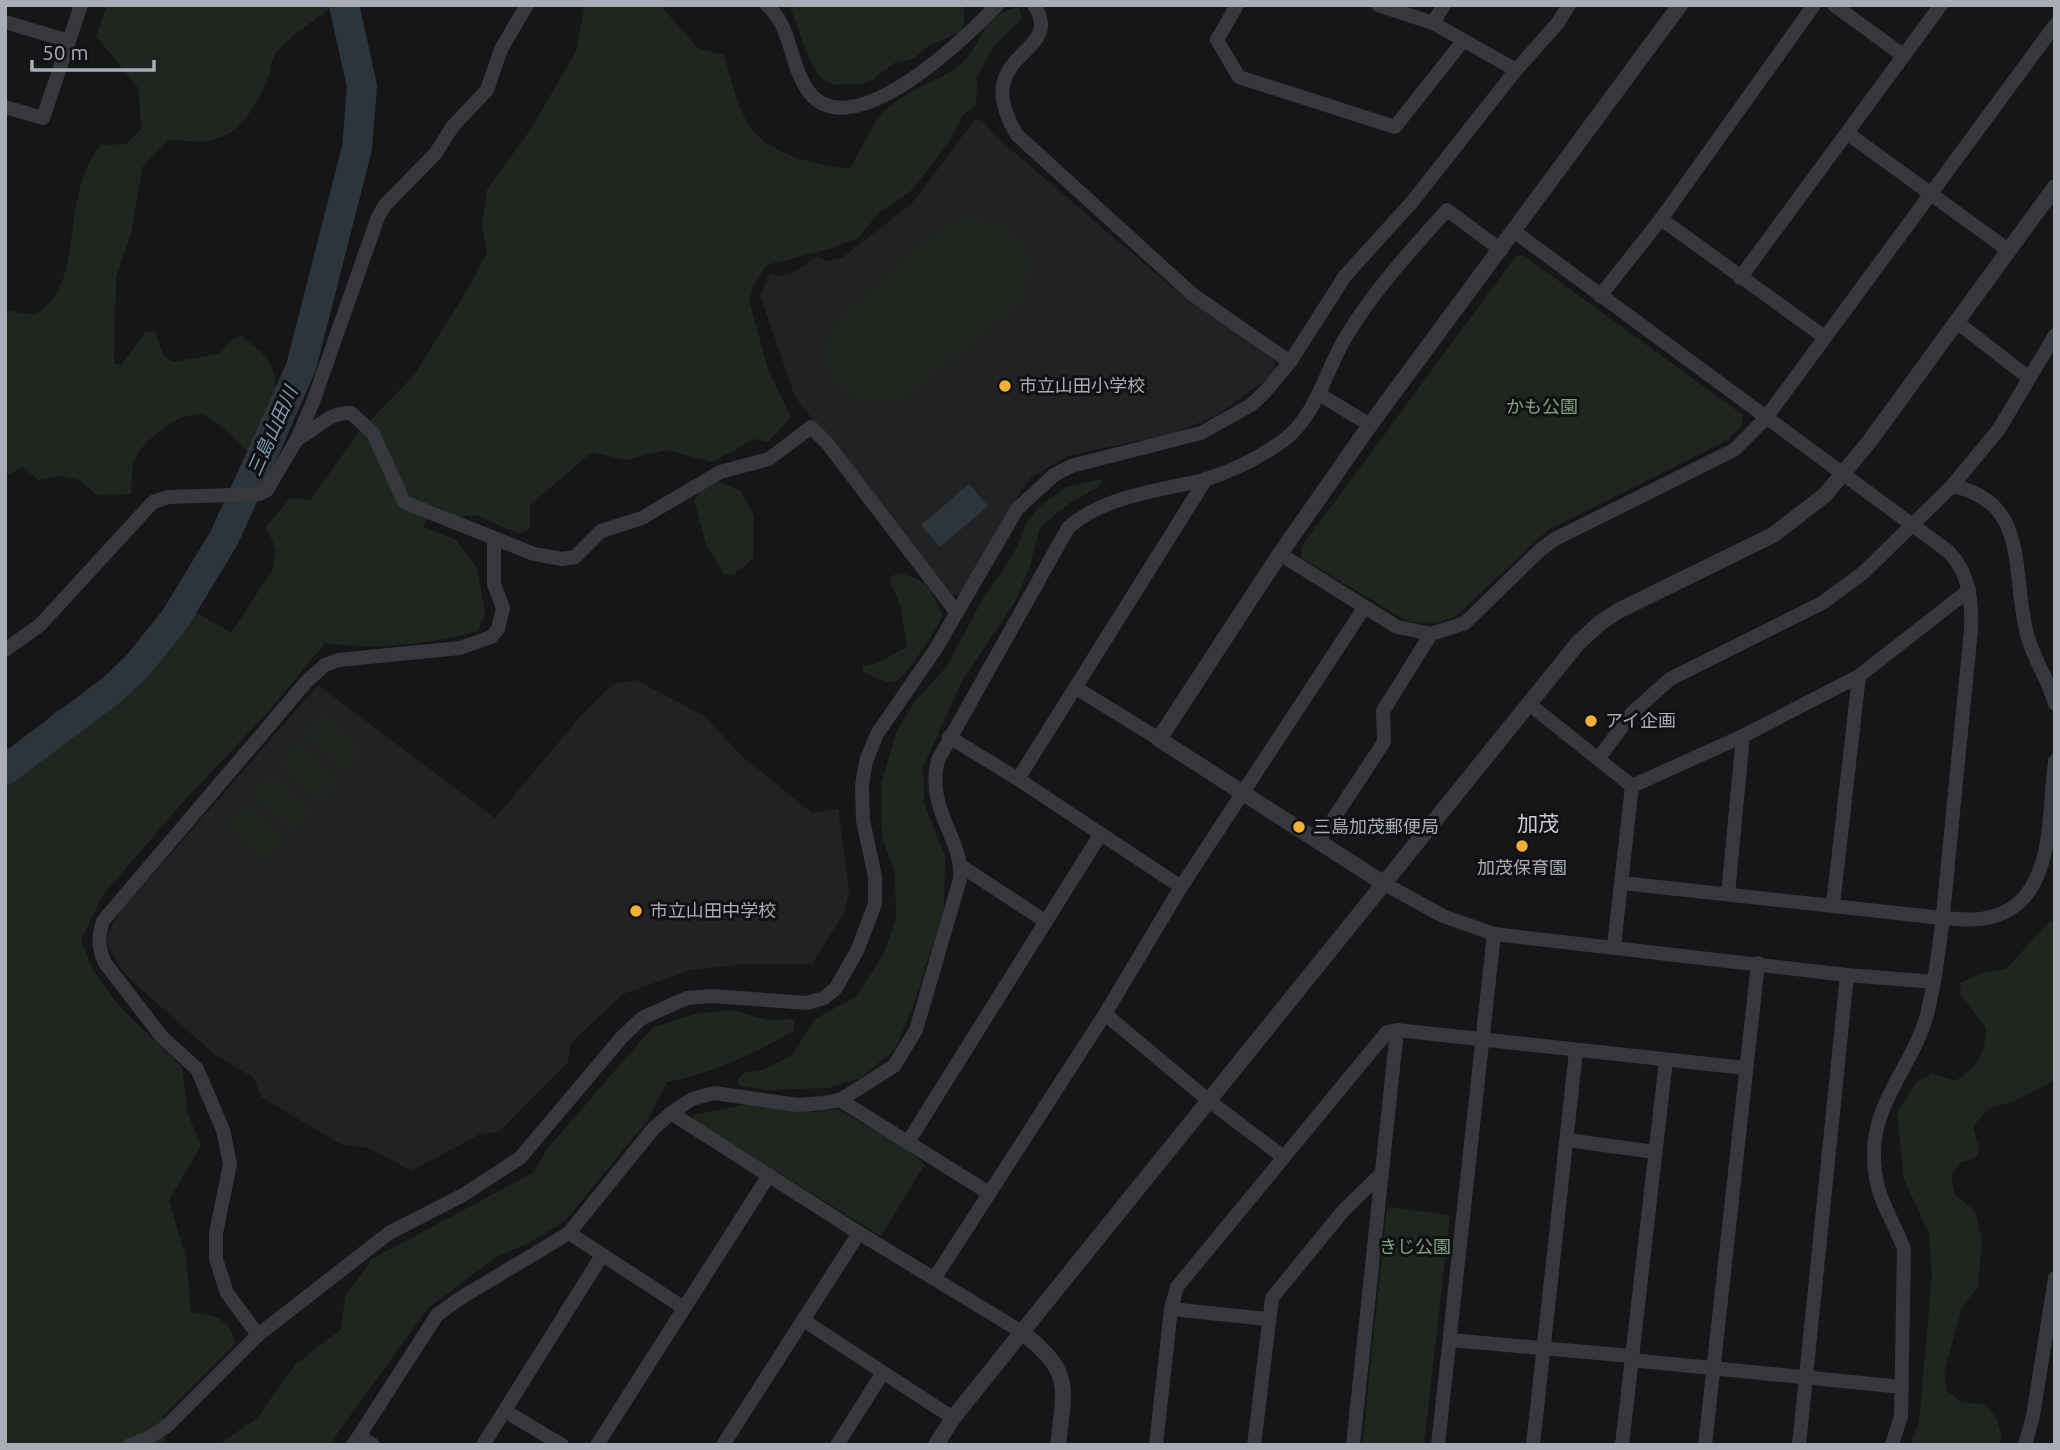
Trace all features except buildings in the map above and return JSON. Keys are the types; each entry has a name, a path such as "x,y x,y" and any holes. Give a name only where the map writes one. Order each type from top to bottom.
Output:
{"street":[{"path":"6,111 43,118 80,5"},
{"path":"5,650 40,625 153,502 185,495 260,494 267,490 297,439 378,217 385,205 435,154 453,126 487,90 501,49 527,5"},
{"path":"767,5 780,17 795,63 812,96 828,104 860,108 881,99 959,43 997,5"},
{"path":"1034,5 1041,20 1041,32 1037,41 1004,74 1001,89 1005,115 1017,135 1192,294 1290,362"},
{"path":"1237,5 1217,40 1239,77 1395,127 1463,41"},
{"path":"1378,5 1433,23 1516,70"},
{"path":"1433,23 1444,5"},
{"path":"130,1445 166,1427 258,1335 389,1233 463,1195 513,1164 539,1139 622,1037 642,1018 687,998 712,996 807,1003 824,998 836,988 858,951 875,904 875,877 863,820 866,761 897,701 916,678 957,613 1017,509 1054,475 1071,466 1201,433 1251,405 1290,362 1345,276 1412,202 1516,70 1557,24 1569,5"},
{"path":"1159,739 1280,554 1370,425 1680,5"},
{"path":"1600,296 1661,219 1814,5"},
{"path":"1834,5 1904,56"},
{"path":"1740,278 1941,5"},
{"path":"5,22 69,41"},
{"path":"1280,554 1403,630 1431,634 1465,623 1540,550 1555,540 1734,450 1765,419 1823,336 1931,196 2055,25"},
{"path":"1847,133 2008,250"},
{"path":"936,1445 1022,1332 1578,643 1601,622 1773,535 1810,510 1844,474 1958,323 2055,187"},
{"path":"1045,921 961,866 943,824 933,776 949,737 1068,528 1081,516 1112,503 1206,479 1262,454 1286,438 1299,425 1319,394 1348,333 1391,273 1447,210 1501,250"},
{"path":"1661,219 1823,336"},
{"path":"1515,232 1765,419 1913,525 1957,561 1969,590 1971,630 1934,982 1920,1035 1879,1116 1875,1139 1876,1183 1883,1209 1896,1229 1904,1249 1901,1416 1892,1445"},
{"path":"1958,323 2029,378"},
{"path":"1599,758 1632,713 1670,679 1822,603 1863,573 1952,486 2010,415 2055,335"},
{"path":"1319,394 1370,425"},
{"path":"297,439 332,415 351,412 373,433 404,502 543,556 575,557 601,531 642,518 720,472 769,459 811,427 835,453 957,613"},
{"path":"1018,779 1206,479"},
{"path":"1952,486 1983,495 1993,503 2008,527 2016,558 2027,634 2055,704"},
{"path":"258,1335 227,1293 216,1259 216,1233 230,1164 223,1130 197,1069 162,1037 105,963 100,951 103,921 307,681 325,664 338,660 460,648 491,638 498,629 503,608 494,584 494,538"},
{"path":"1632,786 1743,736 1859,676 1969,590"},
{"path":"934,1279 1105,1014 1181,887 1364,608"},
{"path":"1318,842 1384,742 1383,711 1431,634"},
{"path":"1833,905 1859,676"},
{"path":"1076,688 1383,883 1443,916 1494,934 1847,975 1934,982"},
{"path":"1529,704 1632,786"},
{"path":"1728,894 1743,736"},
{"path":"949,737 1018,779 1181,887"},
{"path":"1622,883 1942,918 1972,920 1995,916 2016,905 2033,888 2043,858 2055,761"},
{"path":"1614,946 1632,786"},
{"path":"908,1142 1100,835"},
{"path":"373,1445 356,1440 426,1329 446,1307 569,1234 653,1129 671,1113 692,1099 714,1093 798,1105 839,1100 894,1066 916,1030 948,927 961,866"},
{"path":"1438,1445 1494,934"},
{"path":"1706,1445 1758,963"},
{"path":"1799,1445 1847,975"},
{"path":"1105,1014 1208,1100 1282,1156"},
{"path":"1353,1445 1397,1030"},
{"path":"1156,1445 1171,1309 1177,1287 1382,1036 1397,1030 1745,1068"},
{"path":"1533,1445 1576,1051"},
{"path":"1622,1445 1666,1060"},
{"path":"839,1100 989,1193"},
{"path":"671,1113 859,1233 1022,1332 1051,1356 1058,1367 1063,1402 1058,1445"},
{"path":"1567,1140 1655,1152"},
{"path":"1254,1445 1267,1319 1278,1289 1343,1211 1381,1174"},
{"path":"597,1445 769,1175"},
{"path":"723,1445 859,1233"},
{"path":"569,1234 684,1308"},
{"path":"482,1445 601,1257"},
{"path":"2025,1445 2033,1416 2055,1278"},
{"path":"1171,1309 1267,1319"},
{"path":"803,1320 882,1374 949,1431"},
{"path":"1450,1340 1902,1387"},
{"path":"837,1445 882,1374"},
{"path":"505,1411 562,1445"}],"shaded area":[{"path":"975,119 983,121 994,135 1175,290 1271,355 1277,371 1219,414 1178,432 1068,456 1032,477 1022,489 984,558 959,594 952,595 795,397 760,295 770,274 791,274 817,257 827,261 842,258 912,203"},
{"path":"969,484 988,506 940,547 921,525"},
{"path":"636,680 703,715 743,757 812,813 838,809 849,891 844,913 812,964 745,964 691,970 623,994 571,1043 568,1062 499,1132 480,1134 411,1171 369,1148 342,1145 261,1097 254,1078 214,1054 119,967 107,944 108,933 120,912 318,685 495,818 580,717 613,684"}],"green space":[{"path":"107,5 334,5 295,34 276,53 260,95 243,122 221,137 207,141 170,139 143,166 131,233 116,277 114,363 121,365 146,332 155,332 164,356 173,362 218,354 233,339 242,336 267,358 273,370 274,395 267,418 249,452 208,417 199,414 178,419 157,433 141,449 132,470 131,494 97,495 78,480 60,476 38,480 23,467 5,476 5,310 35,315 52,300 61,285 66,267 76,205 89,163 100,145 126,144 141,129 139,89 96,36"},
{"path":"585,5 660,5 698,48 724,55 742,111 759,137 796,158 850,169 873,127 890,106 964,61 997,16 1019,7 1022,19 993,47 977,77 976,106 963,115 948,144 912,190 878,214 858,238 829,249 767,265 755,282 749,300 768,369 791,417 768,442 754,439 713,462 666,450 626,460 592,452 530,505 530,528 519,534 476,515 458,517 433,505 423,527 456,540 477,568 485,613 478,631 402,645 325,643 269,711 182,803 103,895 81,940 93,970 119,1006 182,1067 188,1114 201,1146 169,1200 186,1258 191,1312 214,1317 226,1324 235,1344 163,1416 165,1445 5,1445 5,772 54,712 139,669 188,607 231,633 273,569 276,549 266,527 290,498 310,500 359,432 415,374 470,285 487,252 482,225 487,189 531,129 576,51"},
{"path":"789,5 962,5 965,12 962,31 927,47 913,59 894,63 861,85 837,85 829,83 815,69"},
{"path":"974,217 1005,228 1024,248 1029,274 1026,290 1018,306 910,395 892,401 874,402 858,398 844,390 834,379 827,364 827,347 833,328 839,320 939,230 948,224"},
{"name":"かも公園","path":"1523,255 1743,415 1741,426 1728,440 1548,530 1455,617 1436,623 1409,622 1301,558 1302,546 1516,256"},
{"path":"1102,479 1099,487 1071,502 1040,527 1030,566 1015,602 962,681 923,767 924,803 945,856 944,910 914,1004 895,1049 862,1077 828,1088 765,1090 740,1086 737,1080 745,1072 763,1070 792,1055 815,1019 857,996 884,953 896,918 895,873 882,837 881,784 897,730 916,700 947,666 983,598 1018,545 1026,523 1039,507 1066,487"},
{"path":"717,481 741,491 754,516 753,559 733,575 724,574 706,544 694,500 702,489"},
{"path":"898,573 917,579 928,587 943,616 913,663 899,679 891,682 863,672 863,666 877,663 907,647 900,605 889,578"},
{"path":"323,714 365,751 346,773 304,736"},
{"path":"297,743 339,780 320,802 278,765"},
{"path":"269,773 311,811 292,832 250,795"},
{"path":"244,803 287,840 267,862 225,824"},
{"path":"2050,921 2055,923 2055,1080 2015,1101 1987,1109 1973,1127 1980,1151 1974,1159 1960,1163 1951,1176 1955,1195 1975,1211 1982,1239 1978,1287 1962,1307 1944,1373 1947,1391 1961,1402 1985,1405 1996,1417 2002,1438 1997,1445 1910,1445 1919,1423 1932,1274 1929,1234 1904,1179 1897,1114 1916,1082 1932,1073 1955,1081 1975,1065 1982,1053 1986,1028 1961,996 1960,983 1981,973 2006,969"},
{"path":"732,1010 767,1020 794,1019 794,1031 732,1062 667,1082 647,1121 566,1220 529,1243 498,1256 428,1308 329,1445 218,1445 257,1418 295,1365 341,1329 345,1297 372,1259 534,1172 547,1149 652,1028 695,1014"},
{"path":"753,1103 815,1112 837,1109 906,1148 925,1164 881,1236 691,1119 694,1115"},
{"name":"きじ公園","path":"1387,1207 1450,1215 1424,1445 1362,1445"}],"waterway":[{"name":"三島山田川","path":"5,770 113,689 138,665 175,619 224,538 266,446 301,367 357,148 362,86 344,5"}],"place":[{"name":"市立山田小学校","path":"1005,386"},
{"name":"アイ企画","path":"1591,721"},
{"name":"三島加茂郵便局","path":"1299,827"},
{"name":"加茂保育園","path":"1522,846"},
{"name":"市立山田中学校","path":"636,911"}],"district":[{"name":"加茂","path":"1538,824"}]}
